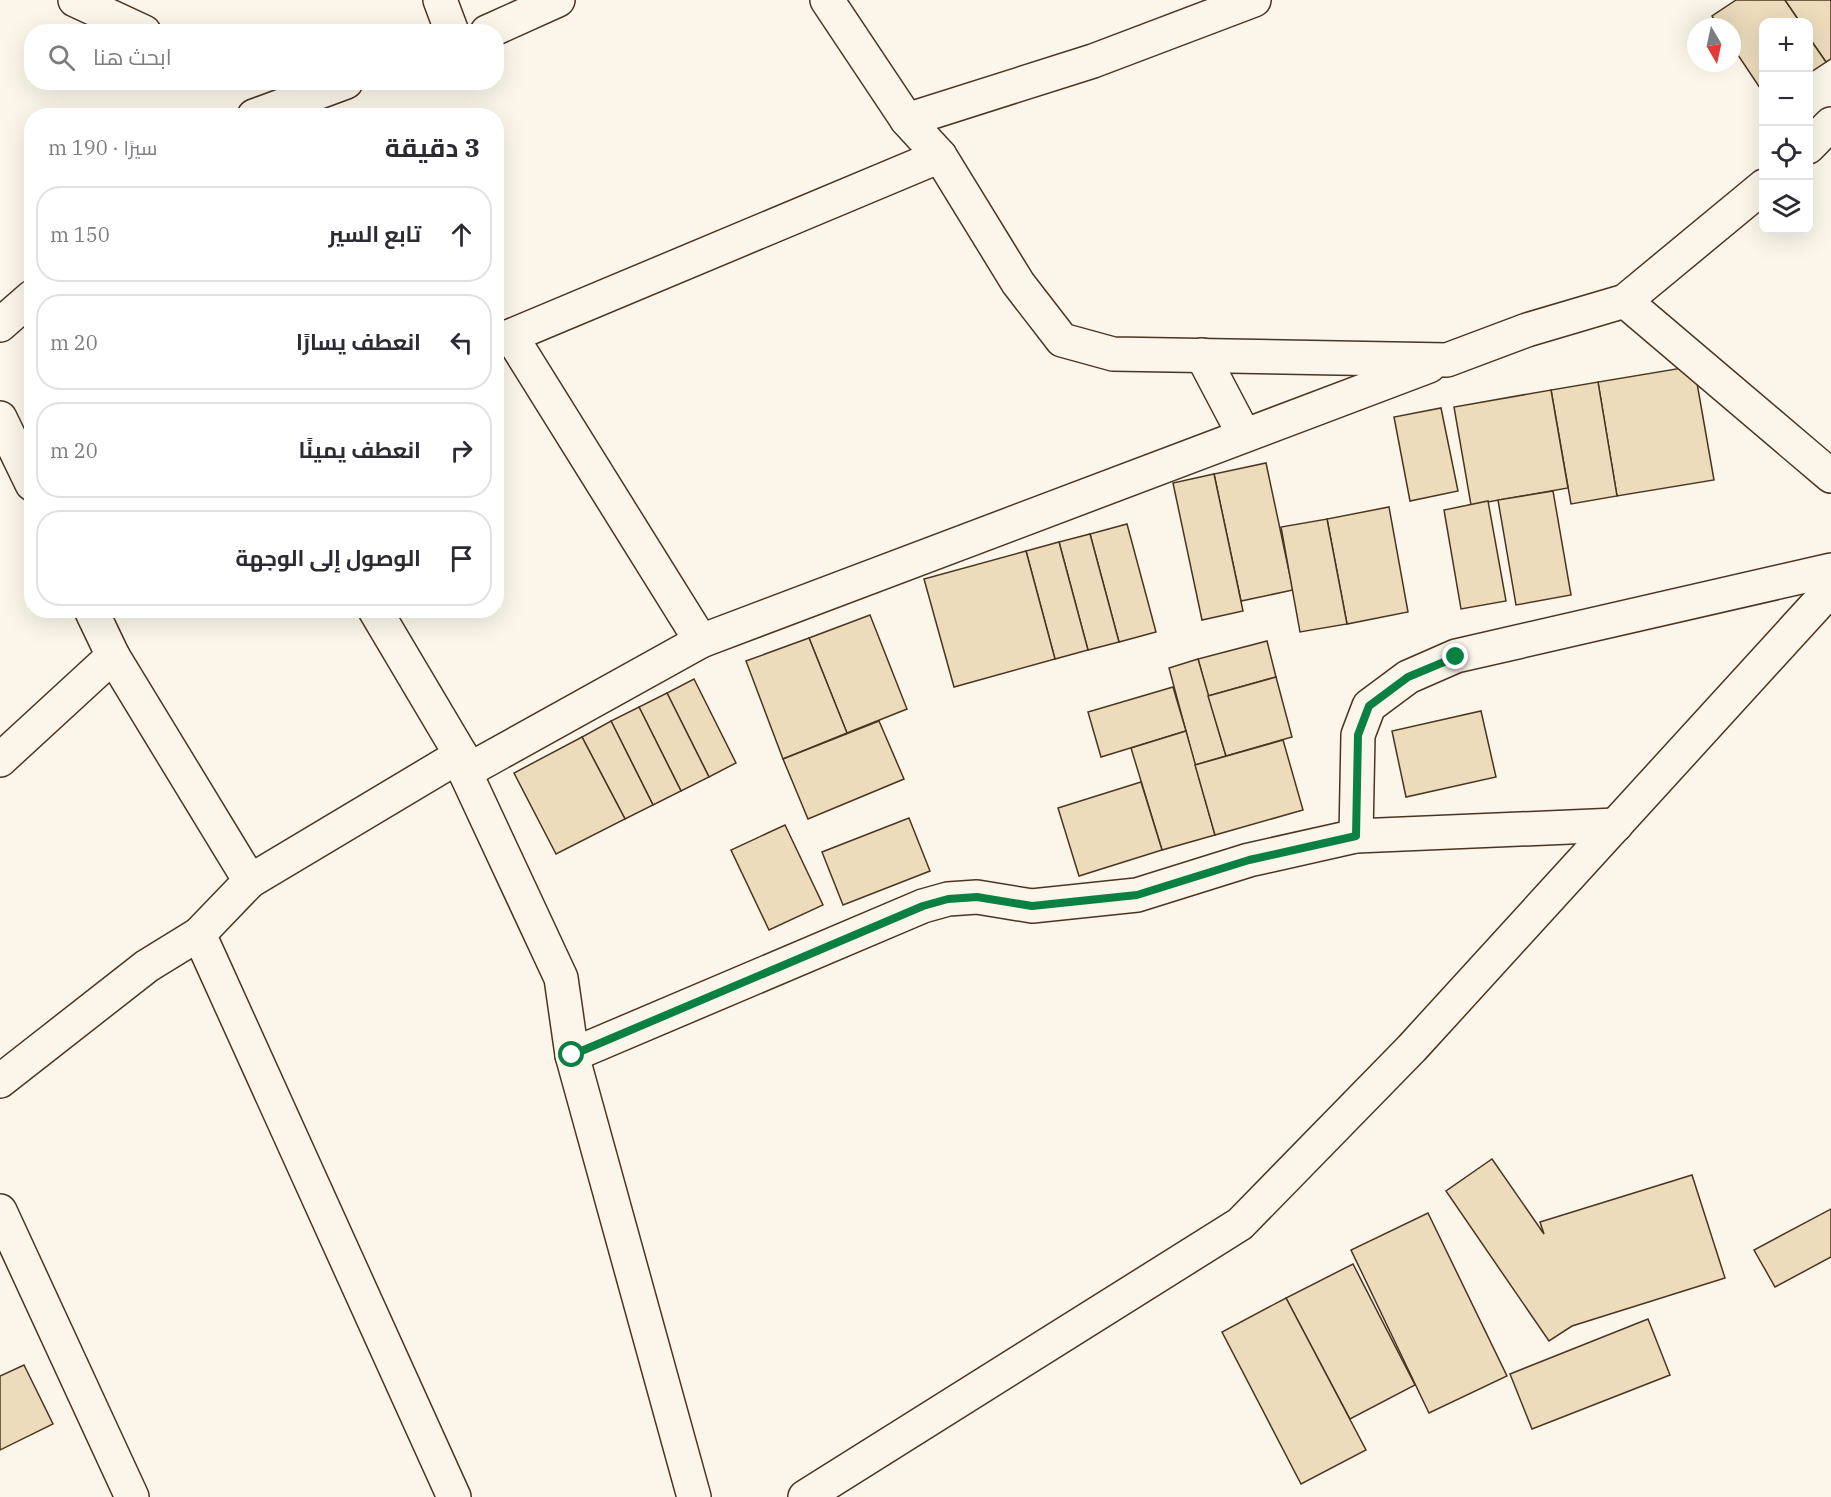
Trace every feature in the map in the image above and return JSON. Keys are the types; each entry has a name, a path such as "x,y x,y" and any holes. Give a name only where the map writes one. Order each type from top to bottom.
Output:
{"street":[{"path":"75,0 127,24"},
{"path":"440,0 449,24"},
{"path":"504,24 558,0"},
{"path":"827,0 907,120 940,156 1018,283 1062,340 1113,354 1447,360"},
{"path":"907,120 1094,61 1254,0"},
{"path":"272,108 313,90"},
{"path":"1813,143 1831,124"},
{"path":"504,339 940,156"},
{"path":"0,1080 147,966 199,934 250,881 463,764 701,641 1527,330 1625,302 1759,190"},
{"path":"1625,302 1831,476"},
{"path":"0,325 24,304"},
{"path":"504,341 701,641"},
{"path":"1202,355 1244,435"},
{"path":"0,418 24,468"},
{"path":"1356,836 1358,735 1369,706 1408,677 1456,657 1831,570"},
{"path":"805,1497 1240,1224 1412,1048 1831,589"},
{"path":"96,618 113,656 250,881"},
{"path":"380,618 463,764 561,978 572,1055 694,1497"},
{"path":"0,760 113,656"},
{"path":"572,1055 923,906 948,899 977,897 1032,906 1137,895 1249,860 1356,836 1616,825"},
{"path":"199,934 454,1497"},
{"path":"0,1210 132,1497"}],"building":[{"path":"1736,0 1785,0 1797,18 1759,18 1759,86 1741,60 1741,18 1713,18 1712,16"},
{"path":"1785,0 1831,0 1831,59 1826,62 1813,43 1813,18 1797,18"},
{"path":"1813,43 1826,62 1813,71"},
{"path":"1694,366 1714,480 1617,496 1598,382"},
{"path":"1598,382 1617,496 1571,504 1551,390"},
{"path":"1551,390 1568,488 1471,505 1454,407"},
{"path":"1441,408 1458,491 1410,501 1394,417"},
{"path":"1266,463 1293,590 1241,601 1214,474"},
{"path":"1214,474 1243,611 1202,620 1173,483"},
{"path":"1553,491 1571,595 1516,605 1498,500"},
{"path":"1488,501 1506,601 1461,609 1444,510"},
{"path":"1389,507 1408,612 1347,624 1327,519"},
{"path":"1327,519 1347,624 1300,632 1281,527"},
{"path":"1127,524 1156,632 1119,642 1090,534"},
{"path":"1090,534 1119,642 1088,650 1059,542"},
{"path":"1059,542 1088,650 1055,659 1026,551"},
{"path":"1026,551 1055,659 954,687 924,579"},
{"path":"870,615 907,709 847,733 809,638"},
{"path":"809,638 847,733 783,759 746,661"},
{"path":"1267,641 1276,677 1208,696 1198,659"},
{"path":"1198,659 1226,756 1195,765 1169,668"},
{"path":"1276,677 1292,737 1226,756 1208,696"},
{"path":"694,679 736,763 709,777 667,693"},
{"path":"1173,687 1186,731 1101,757 1088,712"},
{"path":"667,693 709,777 681,791 639,707"},
{"path":"639,707 681,791 653,805 611,721"},
{"path":"1481,711 1496,777 1406,797 1392,731"},
{"path":"611,721 653,805 625,819 582,737"},
{"path":"879,721 904,779 808,819 783,759"},
{"path":"1186,731 1215,835 1162,850 1131,748"},
{"path":"582,737 625,819 556,854 514,773"},
{"path":"1283,740 1303,810 1215,835 1195,765"},
{"path":"1141,782 1162,850 1079,876 1058,808"},
{"path":"909,818 930,871 843,905 822,852"},
{"path":"785,825 823,905 769,930 731,850"},
{"path":"1492,1159 1544,1234 1540,1222 1692,1175 1725,1278 1572,1326 1549,1341 1446,1191"},
{"path":"1831,1209 1831,1257 1775,1287 1754,1250"},
{"path":"1428,1213 1507,1376 1429,1413 1351,1250"},
{"path":"1353,1264 1415,1385 1350,1419 1286,1298"},
{"path":"1286,1298 1366,1450 1301,1484 1222,1332"},
{"path":"1648,1319 1670,1375 1532,1429 1510,1374"},
{"path":"24,1365 53,1424 0,1450 0,1376"}],"route":[{"path":"572,1055 923,906 948,899 977,897 1032,906 1137,895 1249,860 1356,836 1358,735 1369,706 1408,677 1456,657"}]}
